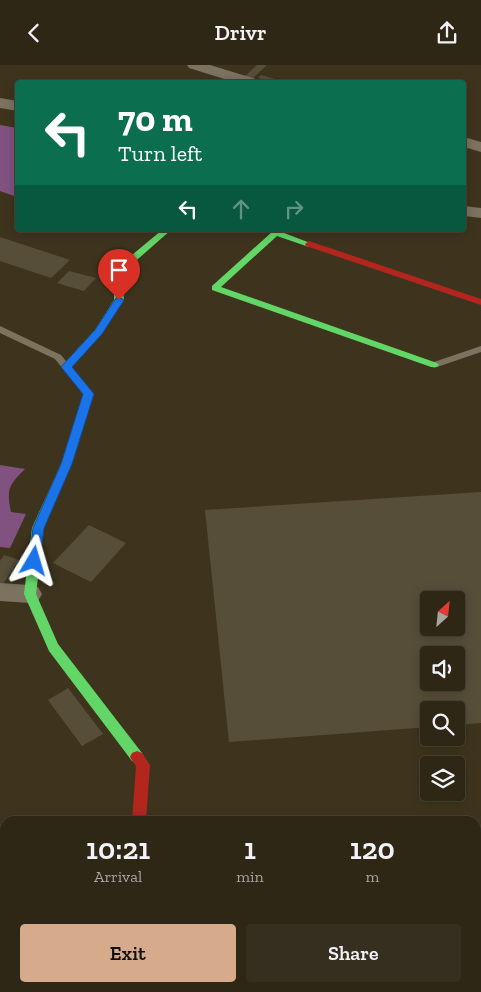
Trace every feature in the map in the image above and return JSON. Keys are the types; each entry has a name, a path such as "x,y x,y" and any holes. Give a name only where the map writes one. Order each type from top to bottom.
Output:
{"street":[{"path":"204,66 245,80"},
{"path":"0,103 15,106"},
{"path":"466,143 481,147"},
{"path":"466,211 481,213"},
{"path":"66,367 98,332 119,300 118,272 164,232"},
{"path":"434,365 214,288 276,233 481,302"},
{"path":"66,464 38,528 30,594 53,647 142,765 139,816"},
{"path":"0,592 30,594"}],"lane":[{"path":"0,329 58,357 88,394 66,464"},
{"path":"434,365 481,349"}],"shaded area":[{"path":"0,125 15,128 15,196 0,191"},
{"path":"0,465 25,469 15,479 9,493 11,512 26,514 10,548 0,547"}],"building":[{"path":"257,65 267,65 252,79 244,77"},
{"path":"261,75 275,79 265,80 258,78"},
{"path":"0,237 70,260 51,278 0,261"},
{"path":"69,271 96,278 84,291 57,283"},
{"path":"481,492 481,723 465,724 465,701 420,701 420,728 229,742 205,510"},
{"path":"89,525 126,543 91,582 53,563"},
{"path":"4,555 19,560 3,584 0,583 0,561"},
{"path":"68,688 103,734 82,746 48,700"}],"traffic: fast":[{"path":"66,367 98,332 119,300 117,272 165,232"},
{"path":"309,244 276,233 215,288 434,365"},
{"path":"66,464 38,528 30,594 53,647 137,757"}],"traffic: jam":[{"path":"309,244 481,302"},
{"path":"137,757 143,765 139,816"}],"route":[{"path":"34,561 38,528 66,464 88,394 66,367 98,332 119,300"}]}
